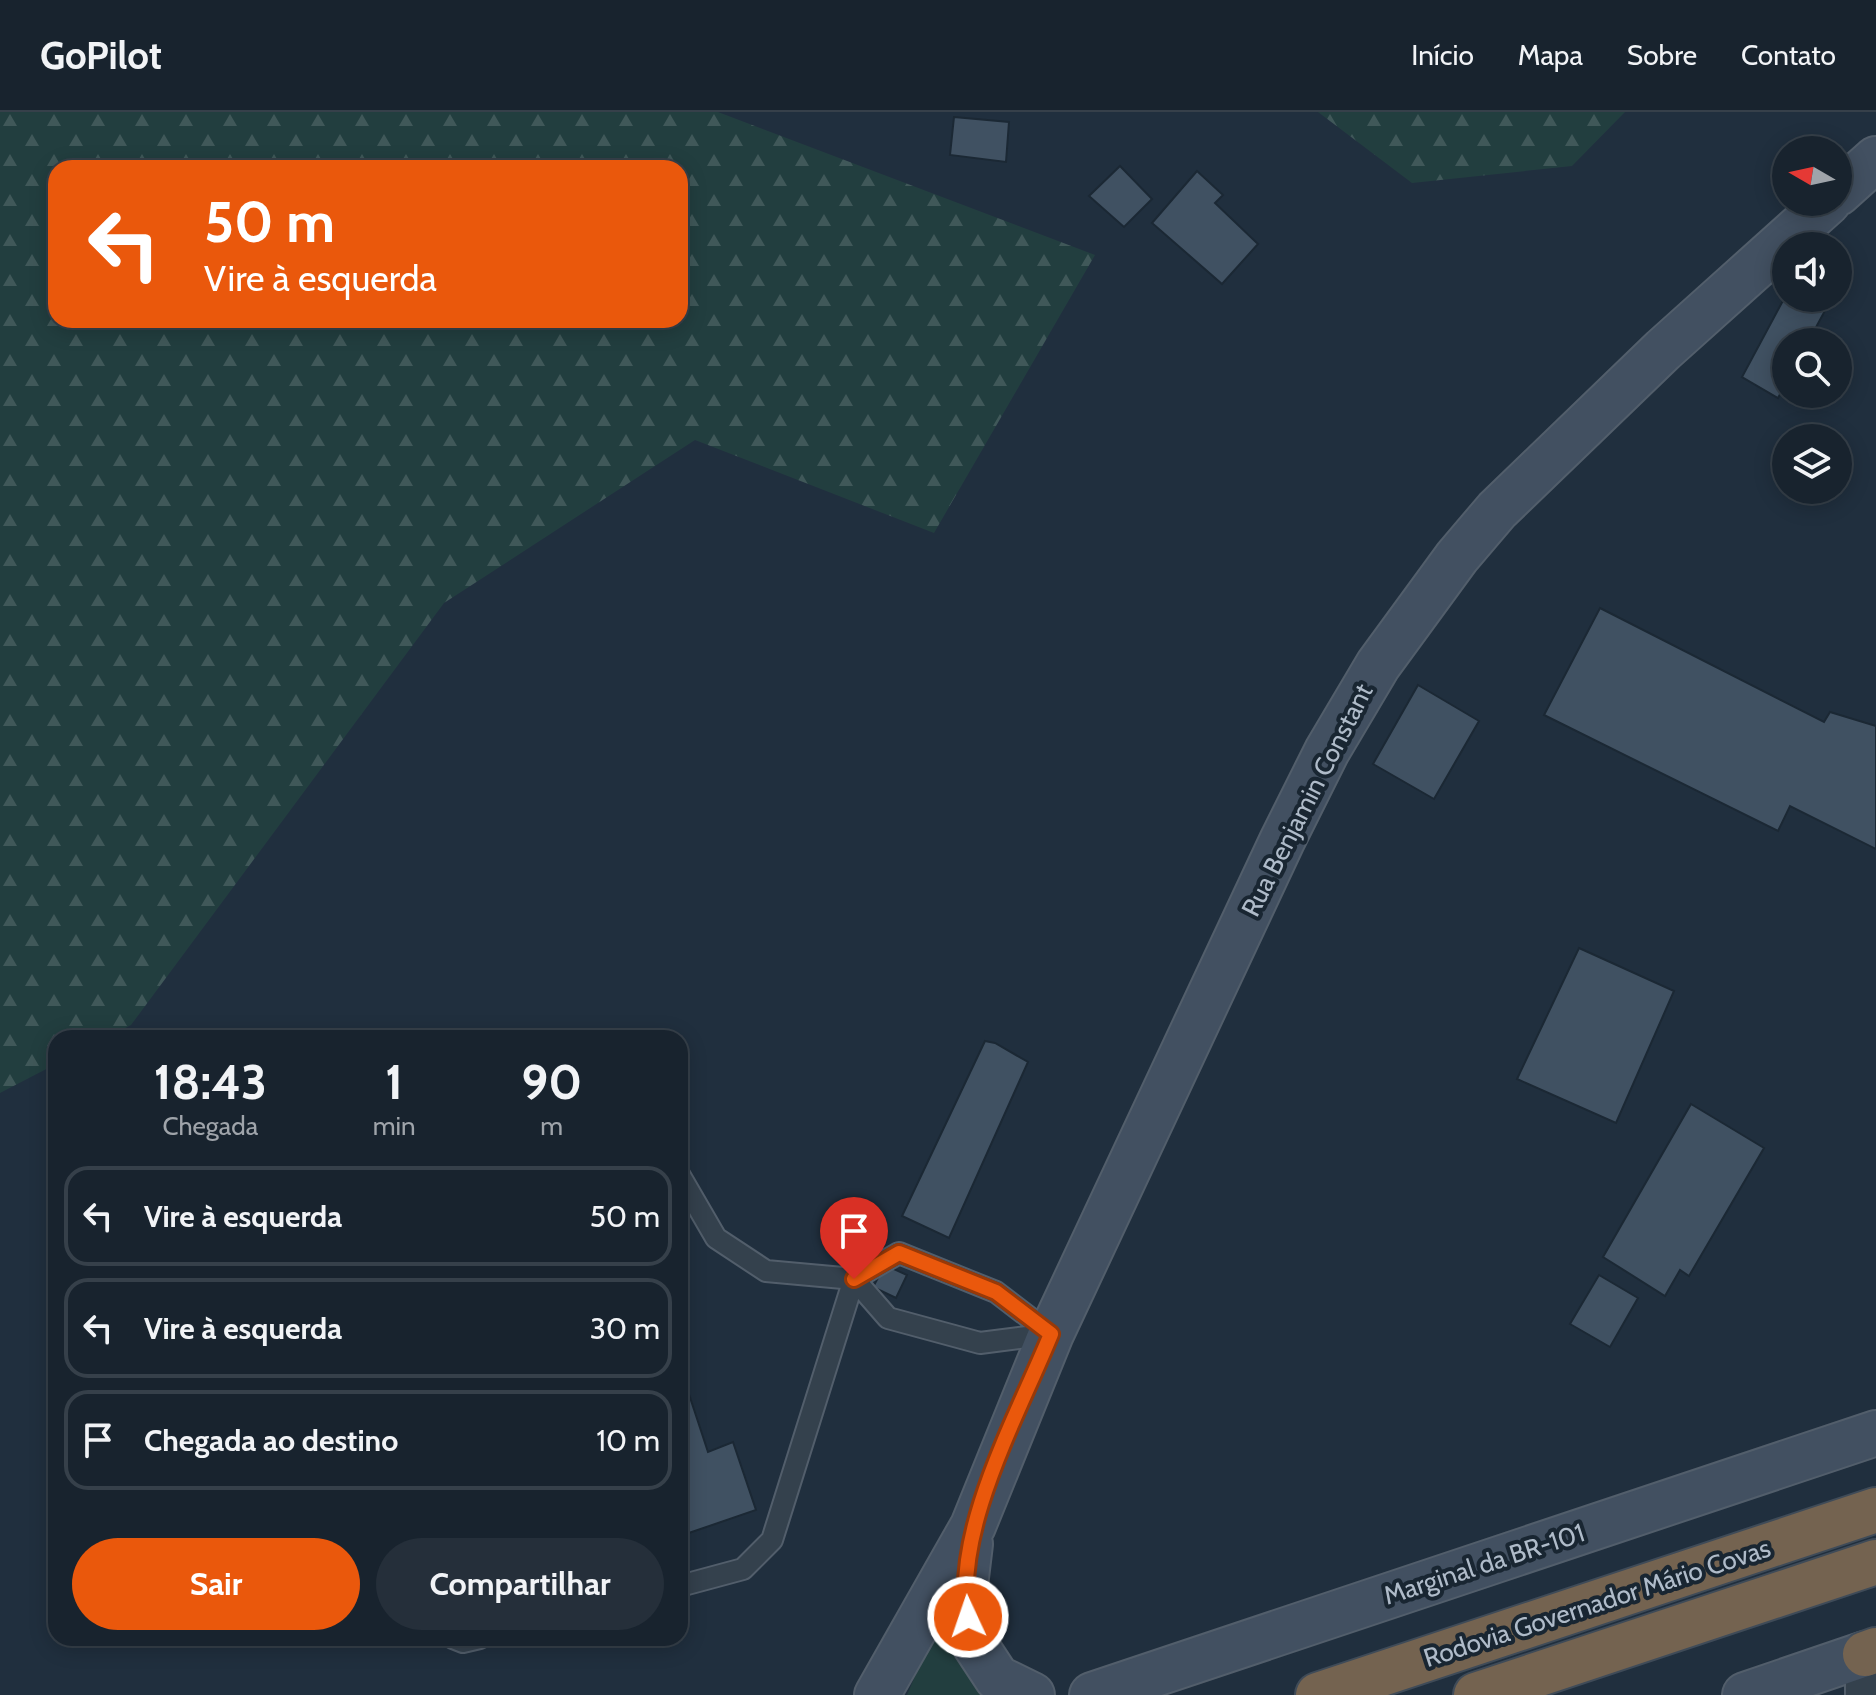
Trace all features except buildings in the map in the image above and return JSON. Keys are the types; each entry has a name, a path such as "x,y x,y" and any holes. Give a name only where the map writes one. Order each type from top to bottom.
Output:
{"highway":[{"name":"Rodovia Governador Mário Covas","path":"1318,1695 1876,1510"},
{"name":"Rodovia Governador Mário Covas","path":"1476,1695 1876,1562"}],"main road":[{"path":"1852,180 1876,159"},
{"name":"Rua Benjamin Constant","path":"877,1695 973,1526 1051,1334 1282,841 1327,751 1378,665 1457,557 1497,510 1651,361 1812,216"},
{"name":"Marginal da BR-101","path":"1092,1695 1876,1433"},
{"name":"Rua Benjamin Constant","path":"973,1526 964,1594 972,1640 997,1678 1032,1695"},
{"path":"1745,1695 1869,1667"}],"lane":[{"path":"688,1190 716,1238 766,1271 854,1279 899,1253 996,1292 1051,1334"},
{"path":"854,1279 888,1318 980,1343 1051,1334"},
{"path":"688,1584 743,1569 772,1540 854,1279"}],"green space":[{"path":"0,112 718,112 1095,255 934,533 695,440 444,603 131,1025 121,1030 48,1030 48,1068 0,1093"},
{"path":"1318,112 1625,112 1572,166 1412,183"},
{"path":"951,1591 985,1695 907,1695"}],"route":[{"path":"854,1279 899,1253 996,1292 1051,1334 973,1526 964,1594 968,1617"}]}
